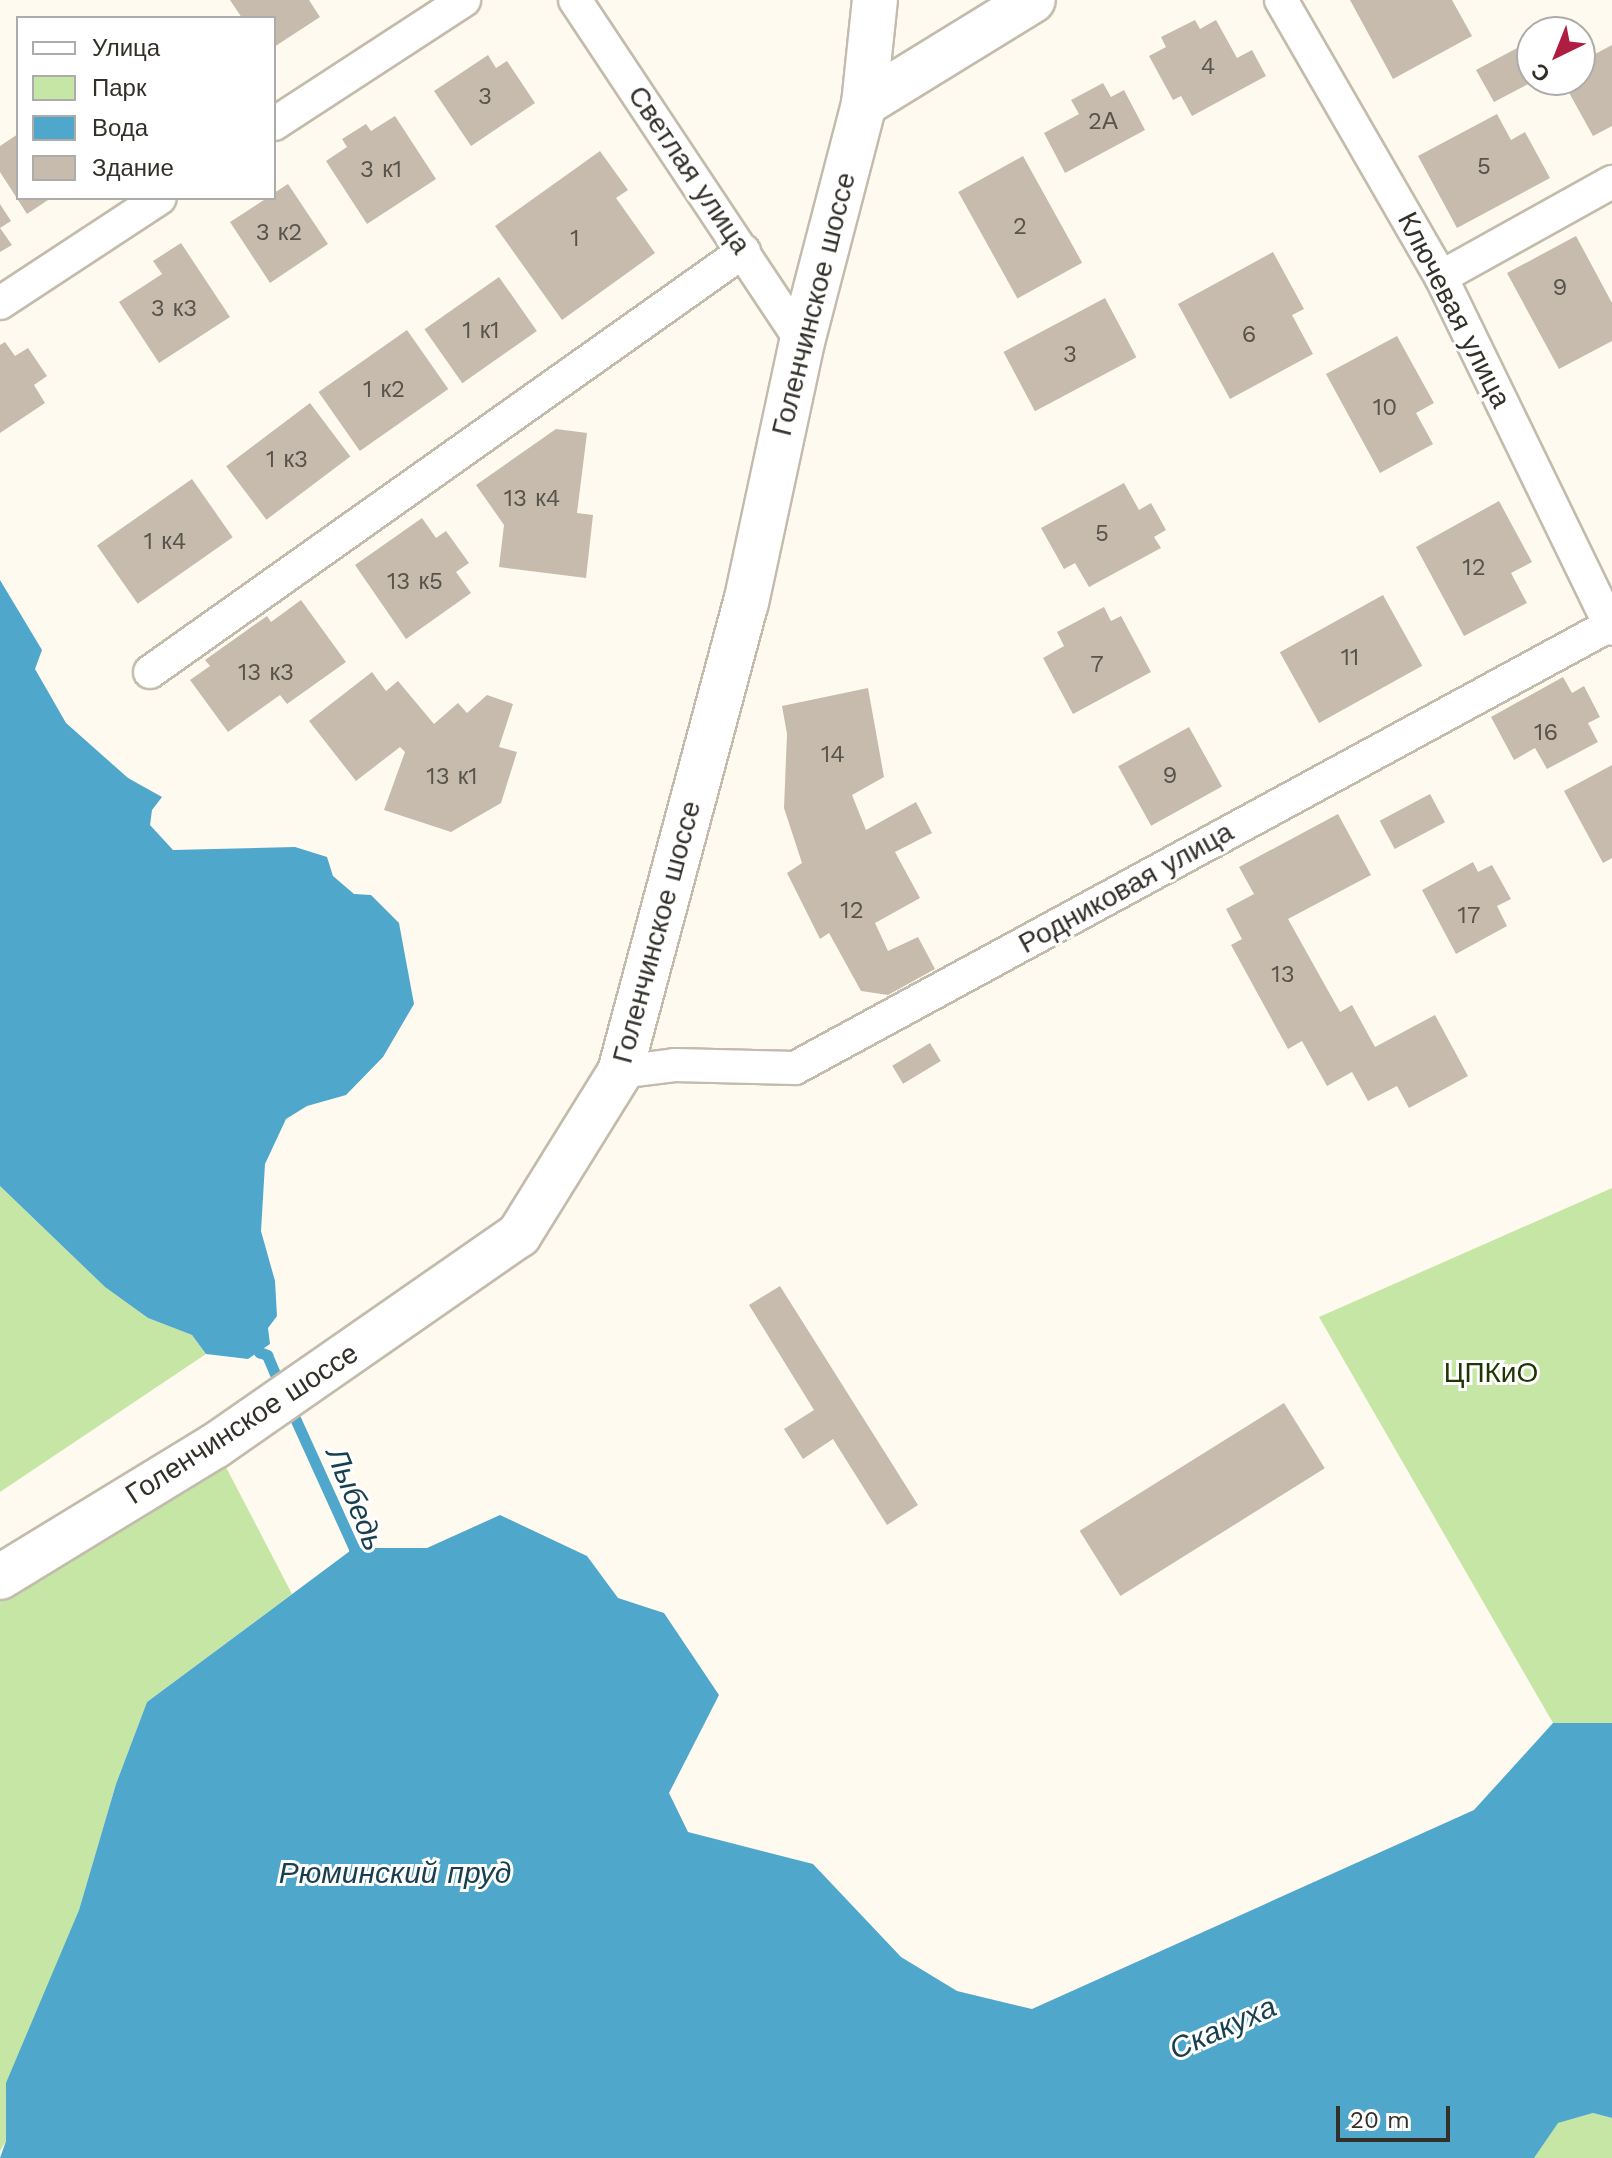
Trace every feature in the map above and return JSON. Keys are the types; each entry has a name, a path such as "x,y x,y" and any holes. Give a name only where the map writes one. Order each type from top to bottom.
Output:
{"street":[{"path":"276,123 464,0"},
{"name":"Светлая улица","path":"575,0 802,342"},
{"name":"Голенчинское шоссе","path":"0,1577 215,1446 310,1384 519,1235 620,1072 746,603 802,342 864,104 875,0"},
{"path":"864,104 1033,0"},
{"name":"Ключевая улица","path":"1281,0 1441,277 1611,626"},
{"path":"1441,277 1612,182"},
{"path":"0,303 157,200"},
{"path":"150,672 744,251"},
{"name":"Родниковая улица","path":"620,1072 675,1065 795,1068 1611,626"}],"green space":[{"path":"0,1186 105,1287 148,1318 192,1335 206,1354 0,1492"},
{"name":"ЦПКиО","path":"1612,1188 1612,1723 1553,1723 1319,1317"},
{"path":"215,1446 292,1594 147,1702 116,1784 79,1910 7,2083 6,2141 0,2151 0,1577"},
{"path":"1593,2113 1612,2118 1612,2158 1534,2158 1557,2123"}],"water":[{"path":"0,580 42,650 35,669 66,723 128,778 162,797 152,810 150,825 173,850 295,847 327,857 333,876 354,894 371,895 399,923 414,1004 383,1057 346,1095 307,1106 286,1119 265,1164 261,1231 275,1281 277,1316 268,1328 270,1344 248,1359 206,1354 192,1335 148,1318 105,1287 0,1186"},
{"name":"Рюминский пруд","path":"500,1515 587,1556 618,1598 664,1613 719,1695 669,1793 688,1832 813,1864 901,1957 957,1991 1032,2009 1474,1810 1553,1723 1612,1723 1612,2118 1593,2113 1558,2123 1534,2158 0,2158 6,2141 6,2083 79,1910 116,1784 147,1702 354,1548 427,1548"}],"building":[{"path":"230,0 309,0 320,17 276,46 276,16 241,16"},
{"path":"1350,0 1452,0 1472,36 1393,79"},
{"path":"1195,20 1200,29 1216,20 1237,58 1252,50 1266,76 1192,116 1181,96 1173,100 1149,56 1166,47 1161,37"},
{"path":"1612,45 1612,126 1593,136 1571,96 1596,96 1596,54"},
{"path":"1516,49 1516,90 1494,102 1476,70"},
{"path":"488,55 496,68 507,61 535,103 471,146 434,91"},
{"path":"1103,83 1111,97 1124,90 1145,130 1065,173 1044,133 1079,114 1071,100"},
{"path":"1497,114 1511,140 1525,132 1550,178 1457,228 1418,156"},
{"path":"395,116 436,179 367,224 326,161 347,147 342,139 366,124 371,131"},
{"path":"16,135 16,197 0,172 0,146"},
{"path":"600,151 628,190 616,198 655,253 562,320 495,226"},
{"path":"1023,156 1082,263 1017,299 958,192"},
{"path":"288,184 328,244 270,283 230,222 264,200 276,200 276,192"},
{"path":"18,200 48,200 27,214"},
{"path":"0,204 11,221 0,228"},
{"path":"0,228 12,245 0,252"},
{"path":"1576,236 1612,303 1612,341 1559,369 1507,273"},
{"path":"181,243 230,317 159,363 119,302 162,274 153,261"},
{"path":"1273,252 1304,309 1292,315 1313,354 1230,399 1178,304"},
{"path":"499,277 537,331 462,383 424,329"},
{"path":"1105,298 1136,357 1035,411 1003,352"},
{"path":"407,330 448,389 360,451 319,392"},
{"path":"1397,336 1434,403 1416,413 1433,444 1380,473 1326,374"},
{"path":"5,342 15,356 28,348 47,376 34,385 45,403 0,433 0,345"},
{"path":"310,403 350,457 266,520 226,466"},
{"path":"556,429 587,433 577,513 593,515 586,578 499,567 504,525 476,485"},
{"path":"192,479 233,537 138,604 97,546"},
{"path":"1124,483 1139,510 1151,503 1166,530 1154,537 1161,548 1089,587 1075,563 1064,569 1041,528"},
{"path":"1499,501 1532,562 1511,573 1527,603 1464,636 1416,547"},
{"path":"422,518 436,538 446,531 469,563 456,572 471,593 406,639 355,565"},
{"path":"1383,595 1422,666 1319,723 1280,652"},
{"path":"301,600 346,662 287,704 280,695 228,732 190,680 210,666 205,660 267,616 271,622"},
{"path":"1104,607 1111,621 1121,616 1151,672 1073,714 1043,658 1064,646 1057,632"},
{"path":"372,672 386,691 398,681 434,724 458,703 467,713 487,695 513,704 499,747 517,752 501,803 451,832 384,810 405,752 400,747 356,781 309,721"},
{"path":"1563,677 1572,693 1584,686 1600,717 1588,723 1598,742 1547,769 1535,748 1514,760 1491,717"},
{"path":"868,688 884,777 852,795 866,830 916,802 932,833 895,852 920,898 875,923 888,951 918,937 935,969 888,995 861,991 829,933 820,939 787,873 802,863 784,808 787,734 782,706"},
{"path":"1189,727 1222,786 1151,826 1118,766"},
{"path":"1612,765 1612,858 1603,863 1564,791"},
{"path":"1430,794 1445,822 1395,849 1380,821"},
{"path":"1338,814 1371,875 1288,919 1340,1012 1352,1005 1375,1047 1435,1015 1468,1076 1409,1108 1397,1086 1368,1101 1352,1072 1327,1086 1302,1041 1288,1049 1231,945 1242,939 1226,909 1254,894 1239,867"},
{"path":"1473,862 1478,872 1492,865 1511,899 1497,906 1507,926 1456,954 1422,890"},
{"path":"930,1043 941,1061 903,1084 892,1066"},
{"path":"780,1286 918,1505 887,1525 833,1439 803,1459 784,1429 814,1410 749,1305"},
{"path":"1284,1403 1325,1468 1120,1596 1080,1531"}],"waterway":[{"name":"Лыбедь","path":"253,1341 259,1352 267,1355 282,1390"},
{"name":"Лыбедь","path":"289,1405 354,1548 356,1562"}],"water label":[{"name":"Скакуха","path":"1223,2028"}]}
